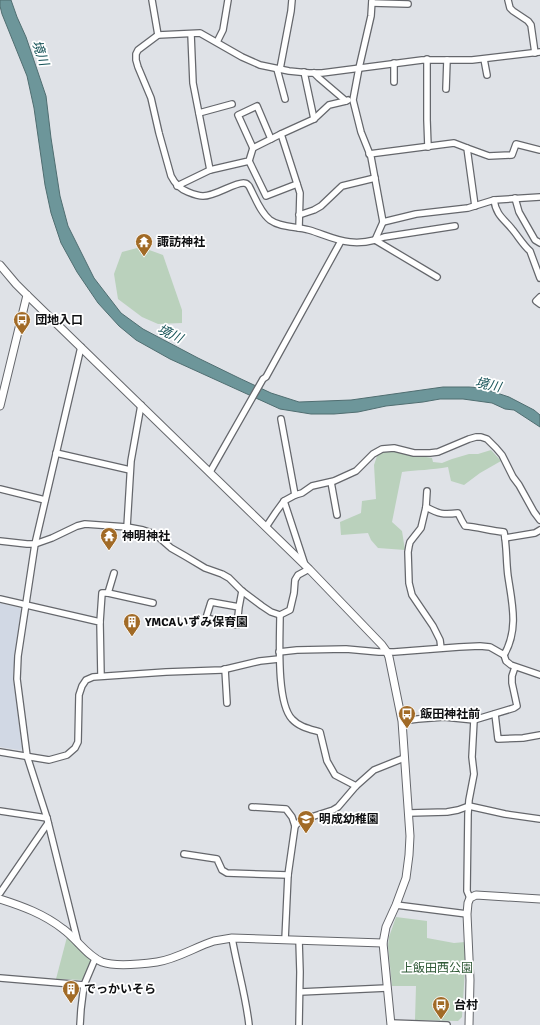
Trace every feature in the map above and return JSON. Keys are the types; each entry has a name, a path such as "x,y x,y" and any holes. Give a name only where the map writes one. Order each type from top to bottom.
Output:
{"street":[{"path":"152,0 158,35"},
{"path":"217,42 223,30 228,0"},
{"path":"285,99 278,69 292,11 292,0"},
{"path":"455,226 384,236 375,240 352,243 341,241 307,229 281,226 269,219 263,212 246,183 238,184 211,195 203,196 186,191 177,186 171,176 151,98 138,67 136,54 138,50 158,35 200,33 242,57 260,65 288,71 314,73 427,59 472,60 537,52 528,20 513,12 510,8 508,0"},
{"path":"375,240 383,222 375,178 353,100 371,16 372,1 408,4"},
{"path":"191,34 193,83 210,170"},
{"path":"427,59 428,147"},
{"path":"484,59 487,75"},
{"path":"446,89 447,60"},
{"path":"394,64 394,82"},
{"path":"304,72 314,119"},
{"path":"314,73 346,101"},
{"path":"253,148 314,119 329,105 353,100"},
{"path":"199,113 232,104"},
{"path":"271,139 257,106 238,115 253,148 249,161 266,196 297,184"},
{"path":"281,134 300,193 299,228"},
{"path":"369,154 454,143 489,156 512,155 516,144 540,150"},
{"path":"467,148 475,206"},
{"path":"177,186 210,170 249,161"},
{"path":"299,215 321,206 342,186 375,178"},
{"path":"383,222 416,214 468,208 494,200 540,196"},
{"path":"515,198 519,212 535,240 540,243"},
{"path":"494,200 495,208 504,221 530,251 540,278"},
{"path":"375,240 437,277"},
{"path":"210,472 263,379 266,377 341,241"},
{"path":"0,265 27,295 307,567 387,652 402,721 410,836 408,870 404,885 386,927 383,944 391,1024 447,1025"},
{"path":"0,406 27,295"},
{"path":"540,297 536,301 540,304"},
{"path":"78,943 47,820 27,756 17,679 18,656 35,544 81,347"},
{"path":"127,527 130,470 141,405"},
{"path":"281,419 295,495"},
{"path":"266,527 284,501 302,493 312,486 331,482 356,471 373,454 382,449 394,448 414,453 430,453 446,449 469,438 481,437 487,439 502,456 513,477 540,520"},
{"path":"56,453 130,470"},
{"path":"331,482 337,515"},
{"path":"0,490 45,500"},
{"path":"427,491 426,506 421,528 410,542 409,546 409,583 412,595 433,626 440,640 441,648"},
{"path":"284,501 307,567"},
{"path":"426,506 435,512 442,514 458,513 465,526 504,532 513,618 510,642 504,654"},
{"path":"0,541 35,544 85,524 127,527 143,530 155,534 171,548 206,568 229,578 242,591 271,612 280,615 290,610 295,580 307,567"},
{"path":"505,538 535,533 540,530"},
{"path":"108,593 114,573"},
{"path":"239,607 210,602 206,618 237,625 242,591"},
{"path":"101,676 100,622 102,593 153,603"},
{"path":"0,599 100,622"},
{"path":"280,615 279,659 284,705 292,720 299,725 320,732 327,761 335,775 356,786"},
{"path":"280,652 311,649 346,649 387,652 459,647 490,647 504,654 506,660 515,667 540,675"},
{"path":"0,752 49,760 67,755 75,748 78,742 79,695 86,680 101,676 225,669 260,661 279,659"},
{"path":"402,721 418,718 444,717 474,720 514,708 517,706 512,683 512,676 515,667"},
{"path":"225,669 227,703"},
{"path":"495,714 498,739 524,738 540,735"},
{"path":"469,1025 470,980 468,903 470,898 467,891 469,806 474,774 472,757 474,720"},
{"path":"295,826 305,819 338,807 356,786 374,770 404,758"},
{"path":"409,813 447,812 469,806 505,814 540,819"},
{"path":"252,807 286,809 292,817 295,826 288,875 285,940"},
{"path":"0,811 47,820"},
{"path":"0,893 47,820"},
{"path":"184,854 217,859 222,870 227,873 288,875"},
{"path":"470,898 476,895 540,899"},
{"path":"0,899 40,914 64,929 95,959 115,964 158,962 182,955 213,941 232,938 383,944"},
{"path":"396,905 468,914"},
{"path":"232,938 245,998 249,1025"},
{"path":"299,940 299,1025"},
{"path":"80,1025 84,985 95,959"},
{"path":"0,978 84,985"},
{"path":"300,992 387,988"}],"shaded area":[{"path":"0,603 20,608 21,610 13,678 22,749 20,750 0,747"}],"green space":[{"path":"141,247 163,255 182,310 182,323 158,324 142,317 118,299 114,274 122,252"},
{"path":"491,450 501,461 480,473 464,485 451,481 448,467 402,472 392,522 402,531 405,550 378,548 371,540 368,533 341,535 340,522 361,513 362,501 376,499 374,465 377,456 385,451 401,452 432,458 433,462 442,463 469,454 478,454"},
{"name":"上飯田西公園","path":"396,917 427,921 427,938 454,943 465,942 462,1017 458,1021 415,1020 416,986 392,986 388,946 389,937"},
{"path":"67,937 92,959 83,980 56,979"}],"water":[{"path":"0,0 11,0 26,37 46,96 60,196 68,226 94,278 121,313 143,329 198,358 271,393 299,402 351,400 443,387 482,388 509,397 534,410 540,415 540,427 514,410 505,409 492,403 463,399 440,399 386,406 358,412 334,414 311,414 280,409 170,359 136,340 119,326 98,303 77,272 61,243 51,213 45,185 34,108 27,76 2,14"}],"place":[{"name":"諏訪神社","path":"144,257"},
{"name":"団地入口","path":"22,335"},
{"name":"神明神社","path":"109,551"},
{"name":"YMCAいずみ保育園","path":"132,637"},
{"name":"飯田神社前","path":"407,729"},
{"name":"明成幼稚園","path":"306,834"},
{"name":"でっかいそら","path":"71,1004"},
{"name":"台村","path":"441,1020"}],"water label":[{"name":"境川","path":"40,53"},
{"name":"境川","path":"170,334"},
{"name":"境川","path":"488,385"}]}
